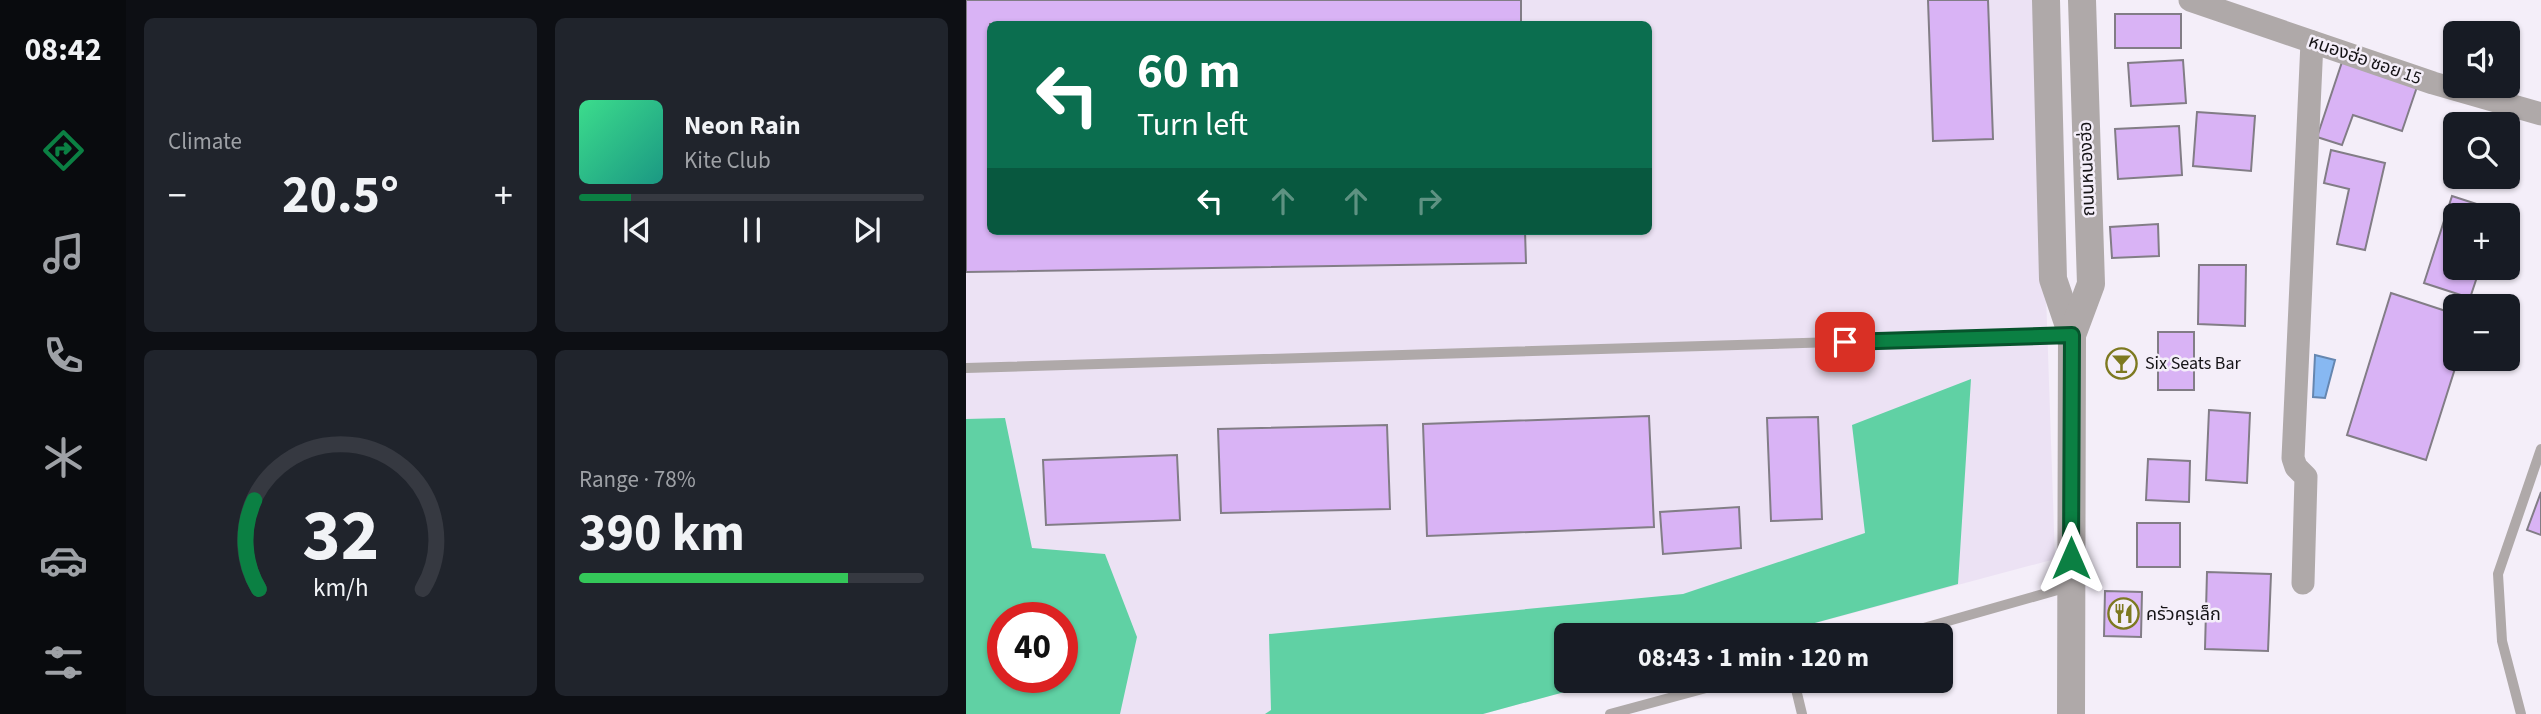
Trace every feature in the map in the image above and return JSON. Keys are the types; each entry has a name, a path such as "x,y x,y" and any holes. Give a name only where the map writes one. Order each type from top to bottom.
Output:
{"street":[{"name":"ถนนหนองฮ่อ","path":"2046,0 2053,279 2072,335 2071,714"},
{"name":"ถนนหนองฮ่อ","path":"2072,335 2091,284 2082,0"},
{"name":"หนองฮ่อ ซอย 15","path":"2190,0 2433,83 2541,114"},
{"path":"2302,583 2306,477 2300,473 2293,458 2312,42"}],"lane":[{"path":"966,368 2072,335"},
{"path":"2521,714 2502,641 2498,574 2541,449"},
{"path":"1944,623 2055,593 2071,586"},
{"path":"1610,714 1688,693"},
{"path":"1797,693 1802,714"}],"shaded area":[{"path":"966,0 2036,0 2055,559 1816,623 1554,623 1554,693 1561,693 1483,714 966,714"}],"green space":[{"path":"1971,379 1958,584 1815,623 1554,623 1554,693 1561,693 1483,714 1265,714 1271,710 1269,634 1683,594 1865,533 1852,425"},
{"path":"1005,418 1032,548 1105,554 1137,637 1120,714 966,714 966,419"}],"water":[{"path":"2315,355 2335,360 2325,398 2313,397"}],"building":[{"path":"966,0 1521,0 1521,21 987,21 987,235 1525,235 1526,263 966,272"},
{"path":"1928,0 1988,0 1993,139 1933,141"},
{"path":"2115,14 2181,14 2181,48 2115,48"},
{"path":"2343,59 2418,84 2402,131 2353,115 2342,145 2317,137"},
{"path":"2183,60 2186,103 2131,106 2128,63"},
{"path":"2197,112 2255,116 2251,171 2193,166"},
{"path":"2179,126 2182,175 2118,179 2115,129"},
{"path":"2331,150 2385,163 2365,250 2337,244 2349,189 2324,183"},
{"path":"2452,196 2473,203 2450,203"},
{"path":"2158,224 2159,256 2112,258 2110,227"},
{"path":"2443,224 2443,280 2476,280 2471,294 2458,294 2424,283"},
{"path":"2199,265 2246,265 2245,326 2198,324"},
{"path":"2391,293 2443,310 2443,371 2454,371 2426,460 2347,435"},
{"path":"2158,332 2194,332 2194,390 2158,390"},
{"path":"2209,410 2250,413 2247,483 2206,480"},
{"path":"1649,416 1654,527 1427,536 1423,424"},
{"path":"1818,417 1822,519 1771,521 1767,418"},
{"path":"1387,425 1390,509 1221,513 1218,429"},
{"path":"1177,455 1180,520 1046,525 1043,460"},
{"path":"2148,459 2190,461 2189,502 2146,500"},
{"path":"2541,492 2541,535 2527,530"},
{"path":"1739,507 1741,548 1663,554 1660,512"},
{"path":"2137,523 2180,523 2180,567 2137,567"},
{"path":"2207,572 2271,574 2268,651 2205,649"},
{"name":"ครัวครูเล็ก","path":"2105,591 2142,592 2141,637 2104,636"}],"place":[{"name":"Six Seats Bar","path":"2122,363"},
{"name":"ครัวครูเล็ก","path":"2123,614"}],"route":[{"path":"1845,342 2072,335 2071,558"}]}
